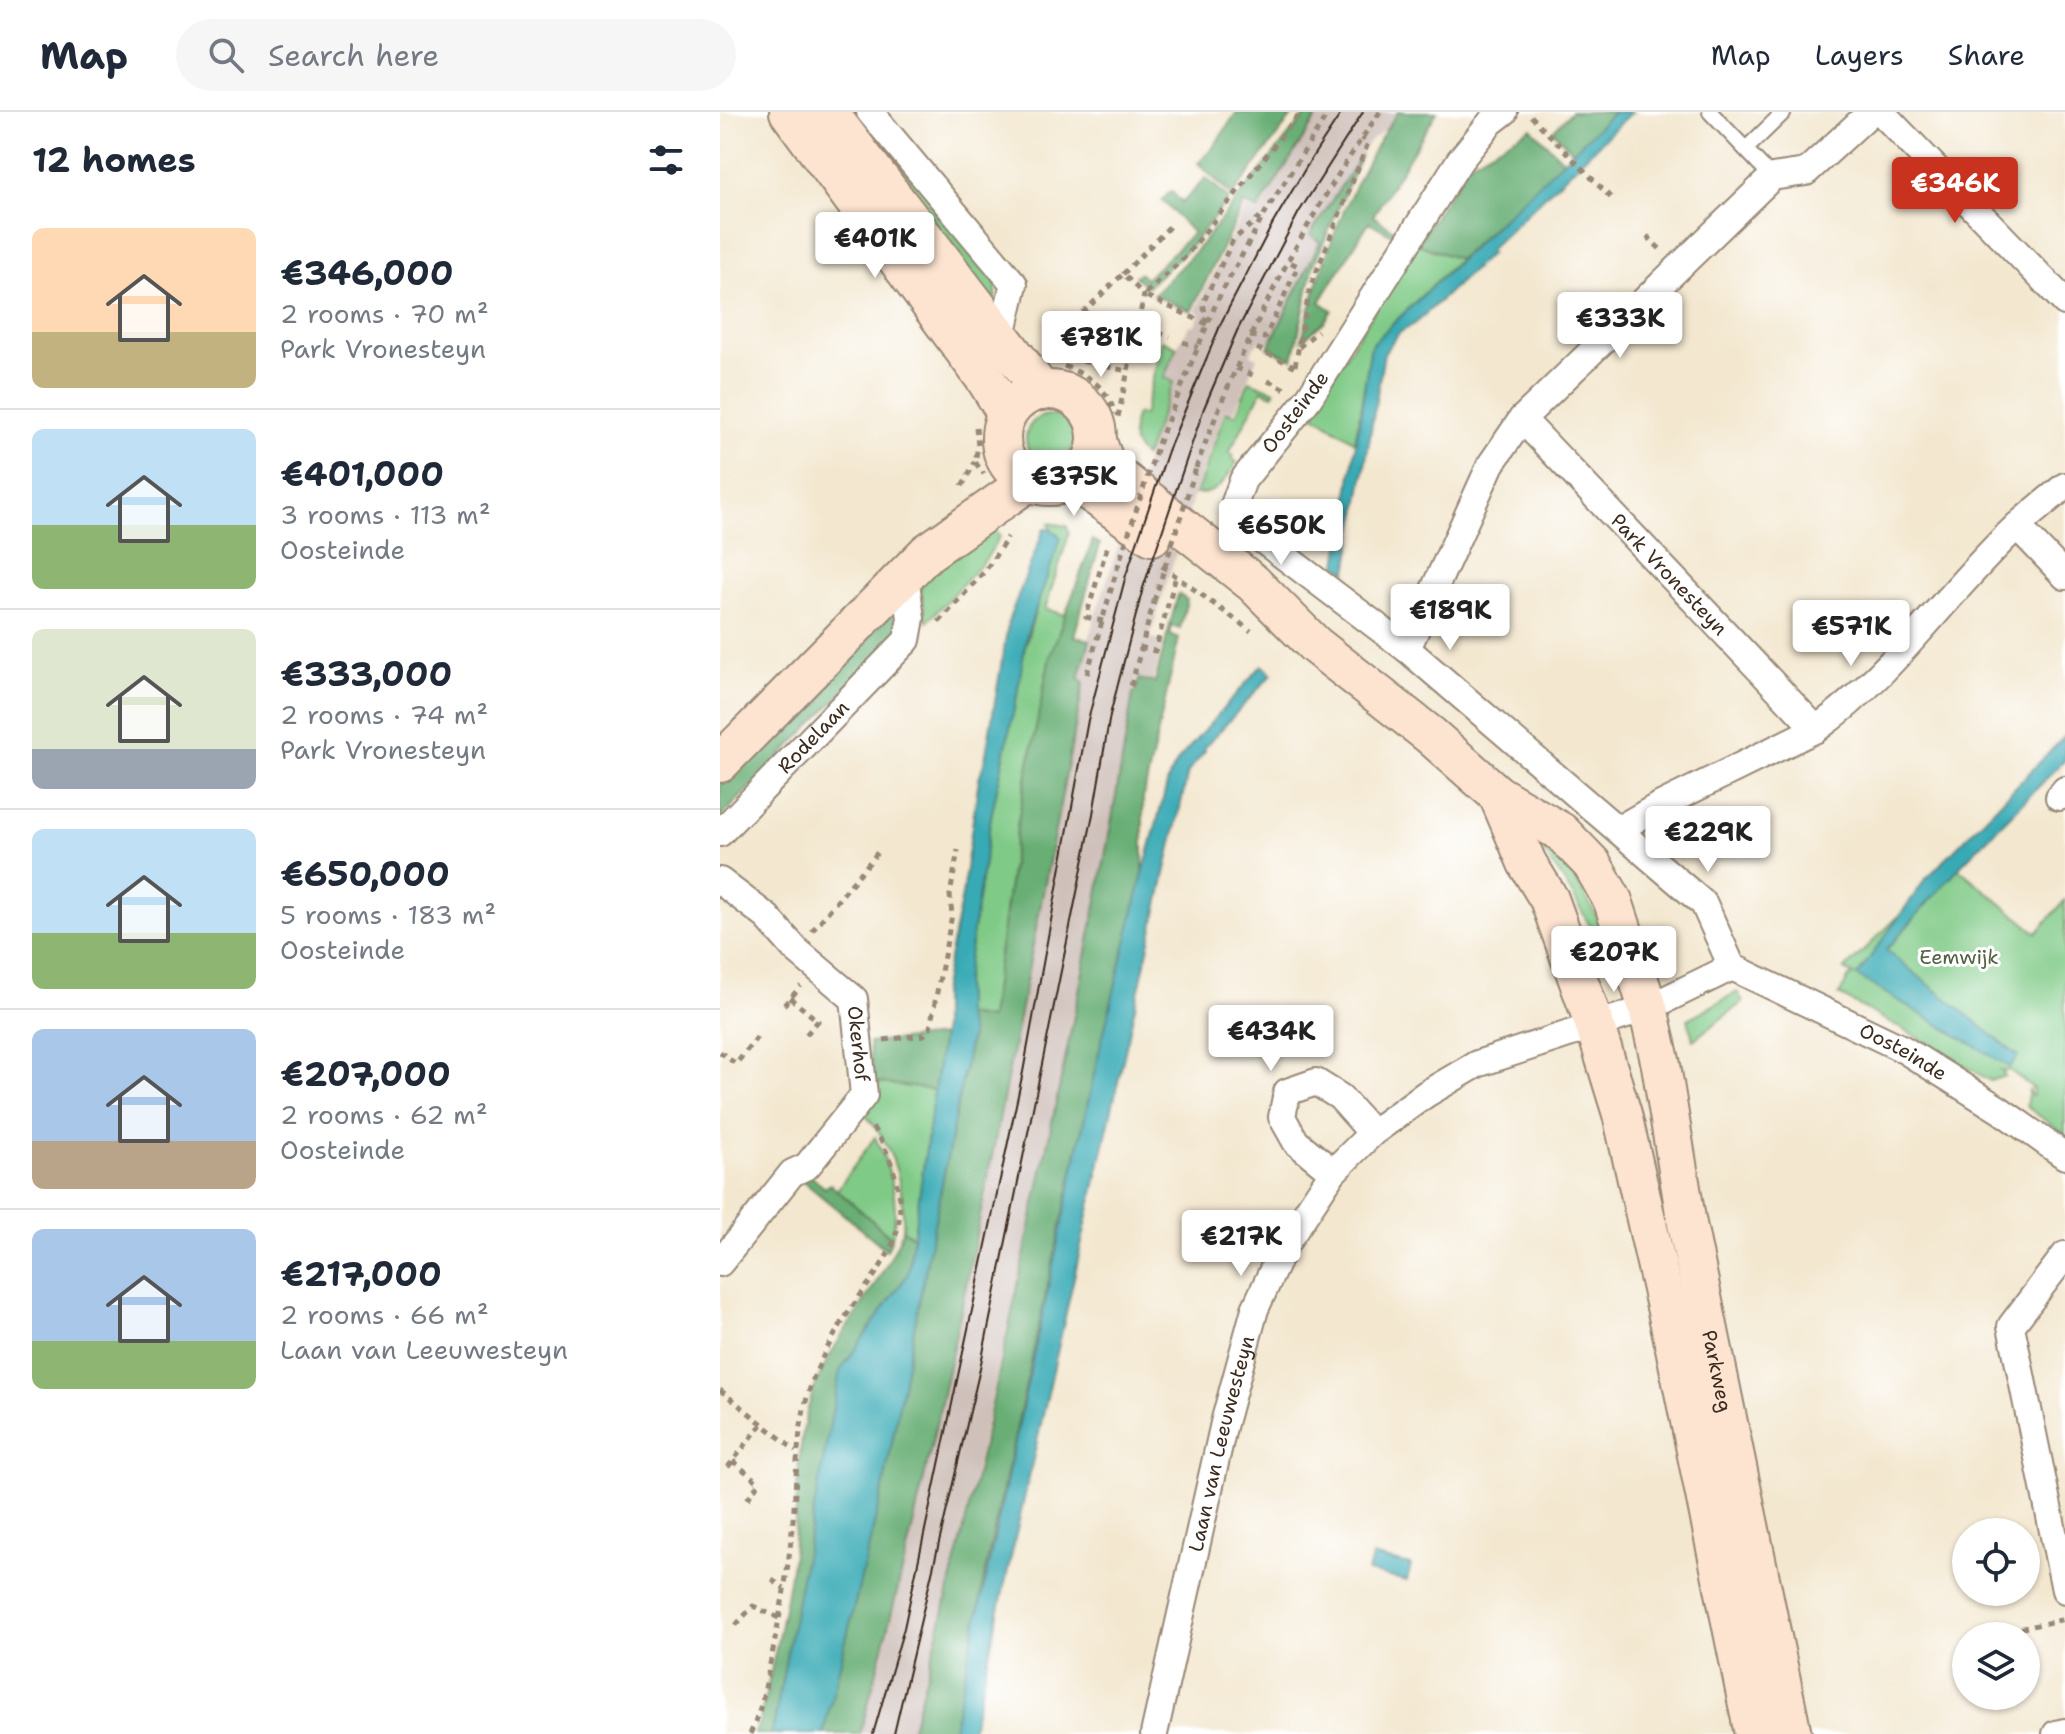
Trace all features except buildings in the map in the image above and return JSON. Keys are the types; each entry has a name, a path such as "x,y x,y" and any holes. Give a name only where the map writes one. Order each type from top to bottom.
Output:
{"street":[{"path":"769,112 792,139 822,128"},
{"path":"789,112 822,128 1042,391"},
{"path":"870,112 1014,284 1001,340"},
{"name":"Oosteinde","path":"1504,112 1491,122 1460,160 1309,398 1243,480 1234,505 1244,526 1407,649 1704,904 1732,967 1903,1049 2000,1110 2065,1156"},
{"path":"1407,649 1491,464 1522,419 1772,177 1806,172 1871,112"},
{"path":"1881,112 2065,302"},
{"path":"822,128 1007,414"},
{"path":"1042,391 1063,392 1078,400 1089,412 1095,427 1110,430 1085,470 1073,480 1058,485 1043,486 1017,471 1001,446 1001,429 1007,414 1017,402 1042,391"},
{"name":"Park Vronesteyn","path":"1522,419 1816,729"},
{"path":"1110,430 1105,463 1114,473 1253,583 1315,645 1430,735 1498,795 1561,832 1592,864 1613,901 1648,1008"},
{"path":"720,763 916,565 1017,471"},
{"path":"1073,480 1192,564 1258,616 1315,645"},
{"path":"1619,829 1816,729 1836,715 1874,681 2017,526 2065,486"},
{"path":"2017,526 2065,576"},
{"path":"907,640 916,565"},
{"name":"Rodelaan","path":"720,833 907,640"},
{"path":"1498,795 1527,863 1549,899 1595,1026 1648,1008 1732,967"},
{"name":"Okerhof","path":"720,881 767,917 796,950 854,999 864,1095 807,1166 792,1173 720,1263"},
{"name":"Parkweg","path":"1648,1008 1674,1133 1686,1219 1792,1734"},
{"name":"Parkweg","path":"1595,1026 1622,1114 1672,1333 1754,1734"},
{"name":"Laan van Leeuwesteyn","path":"1154,1734 1224,1423 1255,1309 1284,1246 1333,1172 1372,1133 1426,1094 1477,1064 1595,1026"},
{"path":"1333,1172 1296,1142 1282,1117 1287,1092 1316,1082 1340,1097 1372,1133"},
{"path":"2065,1255 2011,1326 2065,1590"},
{"path":"2056,1734 2065,1732"}],"lane":[{"path":"1710,112 1772,177"},
{"path":"1746,149 1784,112"}],"path":[{"path":"1110,430 1144,295 1185,257 1301,112"},
{"path":"1087,674 1158,444 1207,324 1265,213 1329,112"},
{"path":"1131,686 1140,647 1196,468 1246,343 1302,232 1380,112"},
{"path":"1528,112 1611,198"},
{"path":"1246,343 1292,364 1310,288 1368,143 1362,138"},
{"path":"1207,324 1203,303 1233,240 1265,213"},
{"path":"1048,347 1170,226"},
{"path":"1250,336 1265,338 1298,266 1287,261"},
{"path":"1123,274 1144,295 1207,324"},
{"path":"1136,324 1170,337"},
{"path":"1058,337 1073,359 1127,371"},
{"path":"1043,338 1061,364 1086,375 1103,388 1111,402 1110,430"},
{"path":"1183,342 1198,347"},
{"path":"1236,368 1253,375"},
{"path":"907,640 930,631 985,571 1009,534"},
{"path":"1103,621 1086,617 1108,544"},
{"path":"1140,647 1155,651 1176,576 1262,640"},
{"path":"859,1043 924,1035 930,1028 952,915 950,895 958,850"},
{"path":"796,950 878,852"},
{"path":"790,998 818,1021 804,1037"},
{"path":"720,1052 736,1064 758,1036"},
{"path":"750,1734 762,1703 780,1618 793,1522 797,1452 802,1416 811,1385 850,1310 890,1256 900,1225 899,1189 887,1153 879,1135 853,1110"},
{"path":"720,1390 797,1452"},
{"path":"728,1467 762,1424"},
{"path":"733,1461 759,1483 746,1501"},
{"path":"772,1580 784,1588"},
{"path":"736,1625 753,1606 780,1618"},
{"path":"2040,1624 2065,1619"}],"shaded area":[{"path":"1320,112 1398,112 1387,128 1368,143 1311,235 1320,241 1269,345 1261,341 1254,346 1251,354 1257,357 1234,412 1225,409 1200,475 1150,637 1163,642 1153,680 1137,677 1134,690 1114,815 1061,1082 939,1636 910,1734 860,1734 891,1623 949,1365 1084,682 1079,680 1094,619 1172,382 1164,378 1177,347 1200,314 1195,311 1246,207 1258,213"}],"green space":[{"path":"840,112 860,112 996,279 996,312"},
{"path":"1237,112 1295,112 1232,196 1198,163 1212,149"},
{"path":"1308,112 1320,112 1258,210 1244,204 1191,311 1153,295 1194,253"},
{"path":"1398,112 1437,112 1373,216 1395,231 1392,235 1369,222 1320,302 1332,310 1325,321 1302,340 1328,250 1352,192"},
{"path":"1571,112 1614,112 1573,152 1553,131"},
{"path":"1531,128 1564,161 1459,259 1417,244 1468,164"},
{"path":"1361,155 1313,267 1293,359 1268,348 1320,242 1310,235"},
{"path":"1206,178 1229,199 1190,247 1147,287 1135,276 1139,273 1146,279 1193,233 1162,200 1171,191 1182,203"},
{"path":"1417,244 1459,259 1371,345 1355,442 1310,412"},
{"path":"1162,340 1177,347 1164,377 1173,382 1145,457 1134,443 1133,427 1136,414 1144,415"},
{"path":"1249,381 1275,391 1273,395 1262,390 1229,453 1234,455 1232,459 1237,462 1225,480 1210,492 1196,494 1226,411 1236,415"},
{"path":"1050,415 1067,422 1074,439 1067,456 1050,463 1033,456 1026,439 1033,422"},
{"path":"988,521 1000,536 986,559 927,622 921,590 922,577"},
{"path":"1049,523 1067,526 1069,534 1045,609 1066,615 1050,656 1018,821 990,1020 965,1015 965,981 991,817 1022,657 1058,534"},
{"path":"1093,540 1100,544 1074,636 1090,640 1079,679 1084,682 981,1210 925,1473 860,1734 823,1734 883,1488 971,1035 965,1015 990,1019 1018,821 1050,656"},
{"path":"1178,594 1187,600 1180,628 1172,626 1170,635 1179,638 1143,798 1143,873 1097,1061 952,1734 910,1734 958,1554 1025,1251 1096,903 1133,693 1139,679 1155,682"},
{"path":"898,601 899,635 720,818 720,779"},
{"path":"1516,818 1549,848 1575,880 1595,914 1613,955 1605,955 1565,884"},
{"name":"Eemwijk","path":"1952,863 2037,933 2065,900 2065,1135 2026,1106 2029,1089 2033,1096 2033,1088 2009,1070 2001,1071 2005,1076 1990,1081 1927,1042 1839,995 1849,977 1854,975 1844,970"},
{"path":"1737,992 1743,1002 1693,1040 1688,1019"},
{"path":"942,1036 934,1090 873,1082 869,1043"},
{"path":"873,1082 934,1090 914,1237 903,1230 902,1197 889,1151 861,1110"},
{"path":"875,1137 886,1161 892,1186 895,1212 892,1238 837,1190"},
{"path":"808,1174 825,1188 830,1184 892,1238 887,1250 803,1181"},
{"path":"903,1230 914,1237 908,1274 840,1371 772,1734 754,1734 769,1682 789,1581 801,1446 808,1408 827,1361 881,1275"}],"water":[{"path":"1614,112 1632,112 1489,250 1491,253 1416,323 1399,333 1384,353 1347,572 1337,565 1371,345"},
{"path":"1044,529 1051,529 1061,538 1027,634 991,817 965,981 965,1015 971,1034 883,1488 823,1734 772,1734 840,1371 908,1274 942,1036 942,992 962,896 979,778 985,760 1009,619"},
{"path":"1262,665 1272,674 1205,747 1188,772 971,1734 952,1734 1097,1061 1169,777 1179,759"},
{"path":"2065,736 2065,760 1963,863 1886,950 2018,1056 2010,1067 1857,976 1925,880"},
{"path":"1372,1556 1411,1565 1407,1581 1368,1572"}],"tram line":[{"path":"873,1734 904,1628 1023,1072 1088,720 1126,575 1168,451 1222,321 1273,223 1342,112"},
{"path":"894,1734 979,1373 1093,814 1110,715 1143,588 1204,408 1237,331 1299,212 1363,112"}]}
